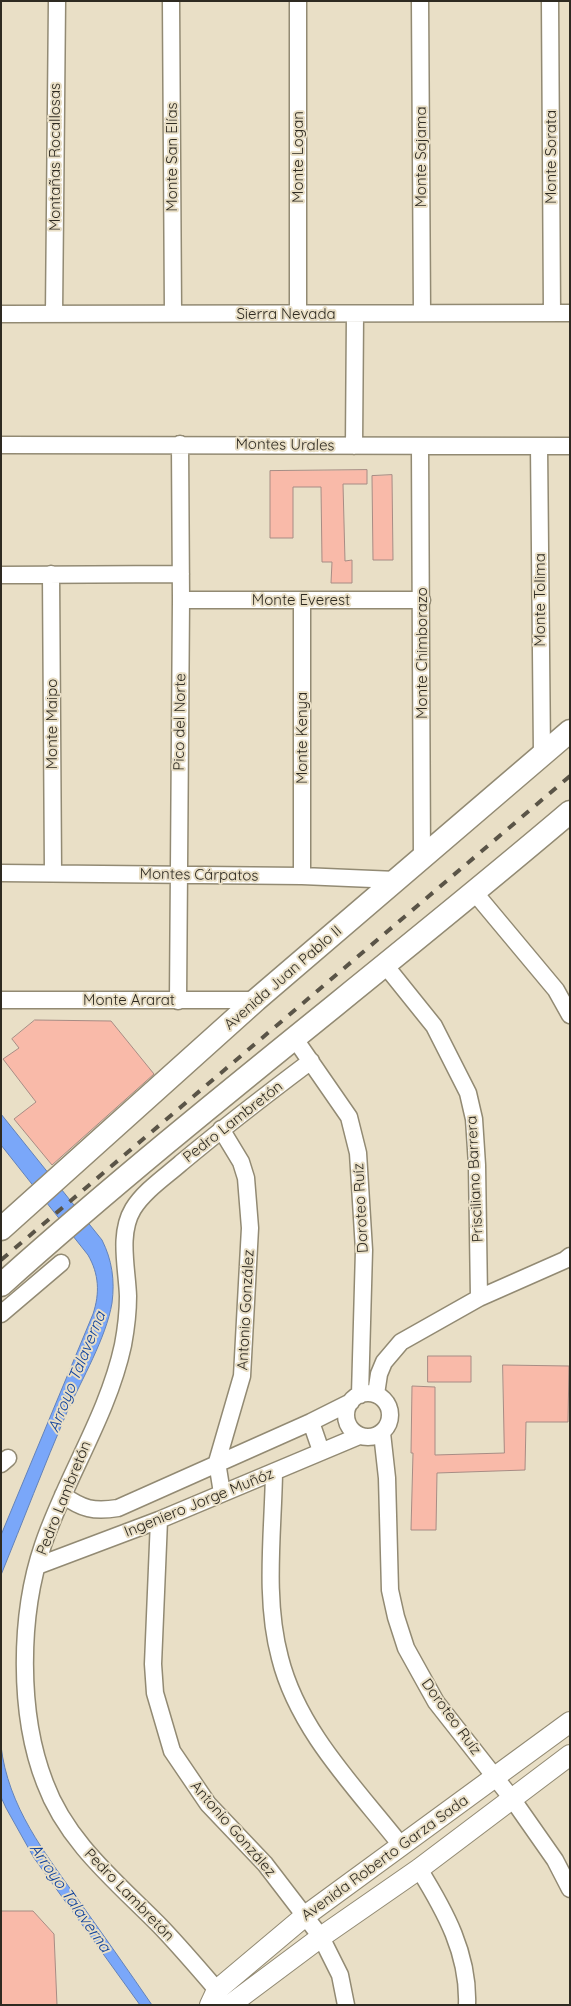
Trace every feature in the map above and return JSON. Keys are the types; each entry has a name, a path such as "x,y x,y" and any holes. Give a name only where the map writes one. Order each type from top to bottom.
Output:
{"main road":[{"name":"Avenida Juan Pablo II","path":"1,1229 256,1000 422,860 570,731"},
{"path":"1,1284 100,1197 568,818"}],"street":[{"name":"Montañas Rocallosas","path":"54,314 57,1"},
{"name":"Monte San Elías","path":"171,1 173,313"},
{"name":"Monte Logan","path":"298,1 298,313"},
{"name":"Monte Sajama","path":"420,1 422,313"},
{"name":"Monte Sorata","path":"550,1 552,313"},
{"name":"Sierra Nevada","path":"1,314 570,313"},
{"path":"354,446 355,314"},
{"name":"Pico del Norte","path":"178,1001 181,600 180,444"},
{"name":"Montes Urales","path":"1,445 570,446"},
{"name":"Monte Chimborazo","path":"420,446 422,860"},
{"name":"Monte Tolima","path":"539,446 542,754"},
{"name":"Monte Maipo","path":"51,574 52,873"},
{"path":"1,575 181,574"},
{"name":"Monte Everest","path":"181,600 422,600"},
{"name":"Monte Kenya","path":"302,600 302,876"},
{"name":"Montes Cárpatos","path":"1,873 302,876 396,880"},
{"path":"475,893 551,984 570,1015"},
{"name":"Prisciliano Barrera","path":"385,965 434,1026 468,1093 474,1119 477,1165 479,1298"},
{"name":"Monte Ararat","path":"1,1000 256,1000"},
{"name":"Doroteo Ruíz","path":"295,1039 349,1117 358,1153 364,1250 362,1397"},
{"name":"Pedro Lambretón","path":"221,2001 163,1929 82,1847 60,1815 46,1786 34,1753 27,1706 26,1656 29,1612 43,1544 63,1494 102,1408 123,1342 128,1298 125,1243 129,1217 134,1207 155,1185 221,1129 311,1061"},
{"name":"Antonio González","path":"221,1129 241,1162 246,1178 250,1228 242,1376 217,1462 222,1493"},
{"path":"362,1397 384,1400 389,1407 388,1426 375,1437 359,1436 352,1431 346,1417 379,1374 384,1362 401,1342 479,1298 568,1259"},
{"path":"1,1314 61,1263"},
{"name":"Ingeniero Jorge Muñóz","path":"63,1494 88,1510 96,1511 118,1508 217,1462 311,1422 362,1397"},
{"path":"311,1422 321,1451"},
{"name":"Doroteo Ruíz","path":"382,1433 387,1478 390,1590 406,1648 436,1702 513,1800 555,1860 570,1889"},
{"name":"Ingeniero Jorge Muñóz","path":"37,1566 159,1520 359,1436"},
{"path":"274,1473 272,1601 280,1658 289,1687 303,1716 322,1746 400,1844"},
{"name":"Antonio González","path":"159,1520 153,1664 156,1693 172,1751 208,1804 265,1864 321,1937 340,1975 346,2005"},
{"name":"Avenida Roberto Garza Sada","path":"221,2001 304,1916 400,1844 496,1778 570,1722"},
{"name":"Avenida Roberto Garza Sada","path":"221,2001 321,1937 419,1870 570,1755"},
{"path":"419,1870 442,1908 457,1943 464,1969 467,2005"}],"water":[{"name":"Arroyo Talaverna","path":"1,1114 102,1240 112,1270 113,1286 112,1303 105,1330 67,1412 1,1575 1,1535 93,1314 97,1299 97,1284 92,1262 88,1255 1,1145"},
{"name":"Arroyo Talaverna","path":"1,1746 11,1789 41,1847 152,2005 140,2005 34,1858 1,1797"}],"building":[{"path":"367,470 367,484 343,484 345,561 352,560 352,583 331,583 332,562 322,562 321,487 293,487 293,538 270,538 270,471"},
{"path":"392,475 393,560 373,560 372,476"},
{"path":"35,1020 111,1021 154,1074 52,1165 14,1119 36,1102 3,1059 19,1048 12,1039"},
{"path":"428,1356 471,1356 471,1382 428,1382"},
{"path":"503,1365 569,1366 568,1422 526,1422 525,1470 437,1473 436,1530 411,1530 412,1386 435,1387 435,1455 504,1453"},
{"path":"1,1911 33,1911 54,1934 57,2005 1,2005"}],"railway":[{"path":"1,1260 570,776"}]}
